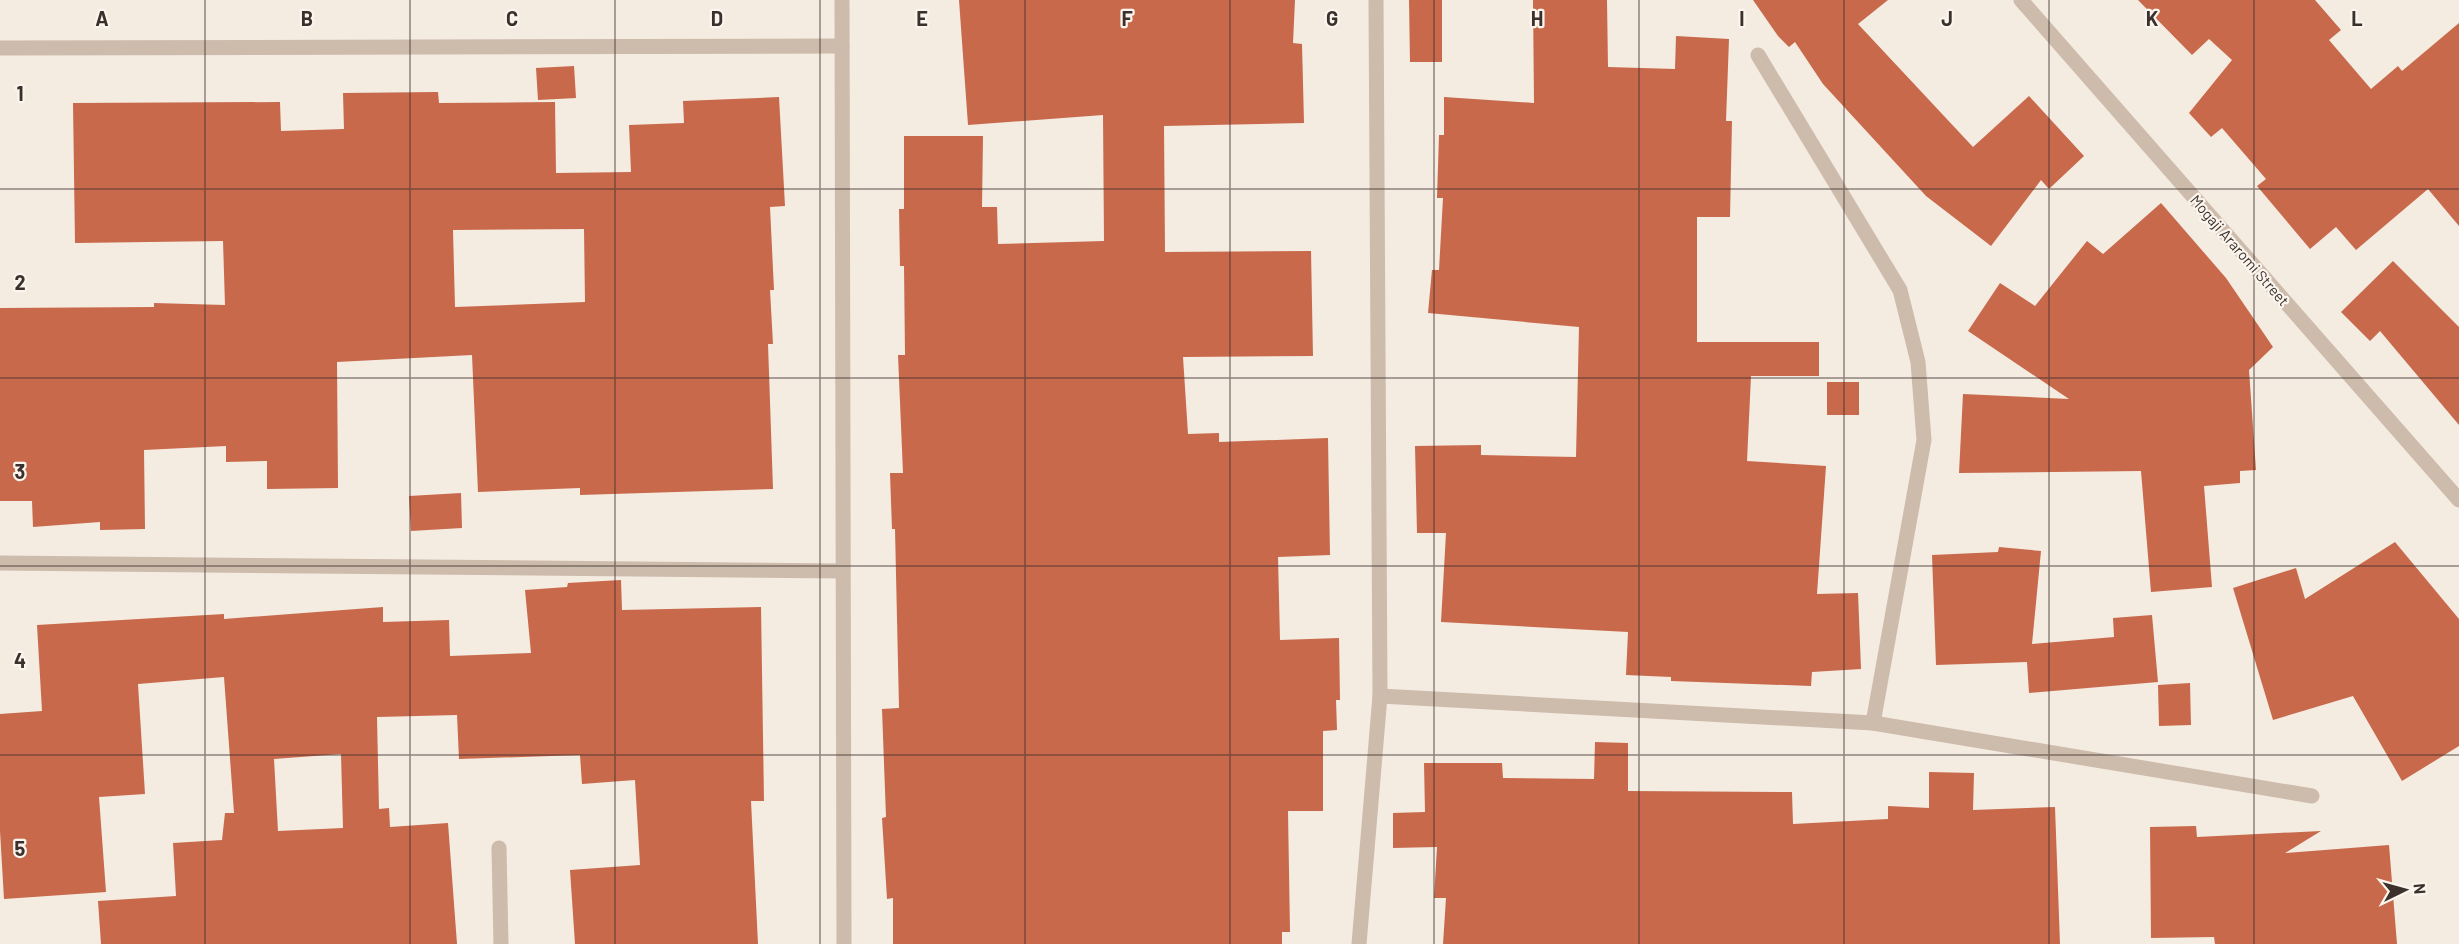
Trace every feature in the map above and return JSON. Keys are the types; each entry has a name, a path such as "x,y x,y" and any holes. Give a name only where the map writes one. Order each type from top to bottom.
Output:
{"street":[{"path":"842,0 844,944"},
{"path":"1359,944 1380,696 1376,0"},
{"name":"Mogaji Araromi Street","path":"2021,0 2459,500"},
{"path":"0,48 842,46"},
{"path":"1758,55 1900,290 1918,362 1924,440 1873,723"},
{"path":"0,563 842,571"},
{"path":"1380,696 1873,723 2312,796"},
{"path":"499,848 501,944"}],"building":[{"path":"959,0 1295,0 1293,43 1302,44 1304,123 1164,126 1165,252 1311,251 1313,356 1183,357 1188,434 1219,433 1219,442 1328,438 1330,555 1278,557 1280,640 1339,638 1340,700 1336,700 1337,730 1323,731 1323,811 1288,811 1290,932 1282,932 1282,944 893,944 893,898 887,899 882,818 886,817 882,709 899,708 895,529 892,529 890,473 903,473 898,355 905,355 904,266 900,266 899,209 904,209 904,136 983,136 982,207 997,207 998,244 1104,241 1103,115 968,125"},
{"path":"1409,0 1442,0 1442,62 1410,62"},
{"path":"1533,0 1607,0 1608,67 1675,69 1676,36 1729,39 1726,121 1732,121 1730,217 1697,217 1697,342 1819,342 1819,376 1751,376 1747,461 1826,466 1817,594 1858,593 1861,669 1812,672 1811,686 1671,681 1671,677 1626,675 1628,632 1441,622 1446,533 1417,533 1415,446 1481,445 1481,455 1576,457 1579,327 1428,313 1432,270 1439,270 1443,198 1437,198 1439,135 1444,135 1444,97 1534,103"},
{"path":"1753,0 1888,0 1858,24 1973,147 2029,96 2084,156 2049,189 2041,180 1991,246 1926,196 1823,84 1795,42 1789,47 1778,36"},
{"path":"2138,0 2315,0 2341,30 2329,40 2371,89 2398,66 2402,71 2459,23 2459,226 2428,189 2356,250 2336,227 2310,249 2257,186 2266,179 2222,128 2211,137 2189,113 2232,60 2209,39 2192,55"},
{"path":"574,66 576,98 538,100 536,68"},
{"path":"438,92 439,103 555,102 556,173 631,172 629,125 684,123 683,101 779,97 785,206 770,207 774,290 770,290 773,344 768,344 773,489 580,495 580,488 478,492 472,355 337,362 338,488 267,489 267,461 226,462 226,446 144,450 145,529 100,530 100,522 33,527 32,501 0,501 0,308 154,307 154,303 225,305 223,241 75,243 73,103 280,102 281,131 344,129 343,93","holes":["584,229 585,302 455,307 453,230"]},
{"path":"2161,203 2226,278 2273,347 2249,370 2256,470 2240,471 2240,483 2204,486 2212,587 2151,592 2141,471 1959,473 1963,394 2069,399 1968,331 2000,283 2035,306 2087,241 2103,254"},
{"path":"2393,261 2459,327 2459,425 2380,331 2370,341 2341,312"},
{"path":"1827,382 1859,382 1859,415 1827,415"},
{"path":"461,493 462,528 411,531 409,496"},
{"path":"2395,542 2459,619 2459,746 2402,781 2353,696 2273,720 2233,588 2296,568 2305,599"},
{"path":"1999,547 2041,551 2032,644 2114,637 2113,618 2152,615 2158,682 2029,693 2027,662 1936,665 1932,555 1998,552"},
{"path":"621,580 622,610 761,607 764,801 751,801 758,944 575,944 570,870 640,865 635,780 582,784 580,755 459,759 457,715 377,717 379,809 389,808 390,827 448,823 457,944 101,944 98,901 176,896 173,843 222,840 225,813 234,813 224,677 138,684 145,794 99,797 106,892 4,899 0,831 0,714 42,711 37,625 224,614 224,619 383,607 383,622 449,620 450,656 531,653 525,590 567,587 568,583","holes":["341,754 343,828 278,831 274,759"]},
{"path":"2190,683 2191,725 2159,726 2158,685"},
{"path":"1595,742 1628,743 1628,791 1792,792 1793,824 1888,819 1888,806 1929,808 1929,772 1974,773 1973,810 2055,807 2060,944 1443,944 1446,898 1434,898 1437,847 1393,848 1393,813 1425,812 1424,763 1502,763 1503,778 1594,779"},
{"path":"2196,826 2197,837 2321,831 2285,853 2389,845 2397,944 2215,944 2214,937 2151,938 2150,827"}]}
